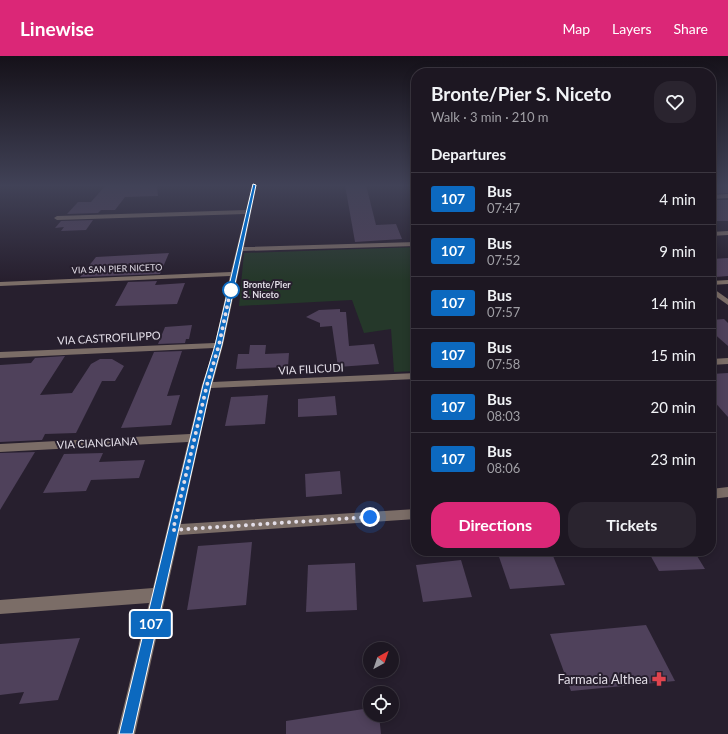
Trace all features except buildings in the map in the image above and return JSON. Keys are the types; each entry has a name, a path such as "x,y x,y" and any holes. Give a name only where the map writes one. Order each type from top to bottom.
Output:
{"street":[{"path":"57,218 100,217"},
{"path":"126,734 207,385 219,345 247,217"},
{"path":"716,234 728,233"},
{"path":"240,250 411,244"},
{"name":"VIA SAN PIER NICETO","path":"0,284 235,274"},
{"path":"716,283 728,282"},
{"path":"716,293 728,303"},
{"name":"VIA CASTROFILIPPO","path":"0,355 219,345"},
{"path":"716,362 728,361"},
{"name":"VIA FILICUDI","path":"207,385 411,376"},
{"name":"VIA CIANCIANA","path":"0,448 195,438"},
{"path":"716,493 728,492"},
{"path":"173,530 411,514"},
{"path":"0,607 158,595"}],"green space":[{"path":"411,247 411,371 394,372 391,329 364,333 352,300 239,306 244,253"}],"bus line":[{"name":"107","path":"126,734 207,385 219,345 247,217"}],"place":[{"name":"Bronte/Pier S. Niceto","path":"231,290"},
{"name":"Farmacia Althea","path":"659,679"}],"route":[{"path":"231,290 231,288 219,345 207,385 173,530 370,517"}]}
